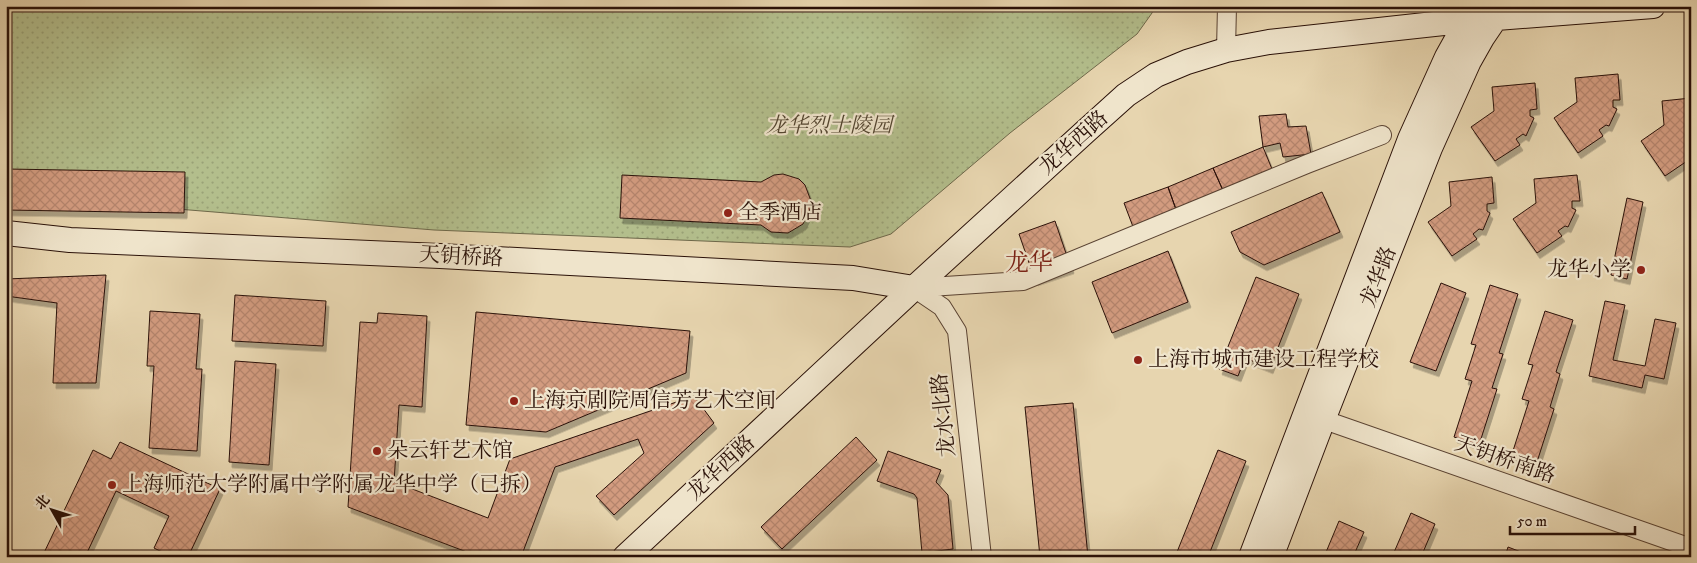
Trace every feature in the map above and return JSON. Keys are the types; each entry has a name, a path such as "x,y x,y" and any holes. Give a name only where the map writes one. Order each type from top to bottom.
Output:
{"street":[{"path":"1226,50 1227,6"},
{"name":"龙华西路","path":"625,557 914,288 1120,101 1156,75 1187,62 1226,50 1269,42 1488,13 1653,6"},
{"name":"龙华路","path":"1251,557 1469,60 1482,38 1488,13"},
{"path":"914,288 1023,281 1382,135"},
{"name":"天钥桥路","path":"6,233 70,240 430,255 843,277 914,288"},
{"name":"龙水北路","path":"914,288 942,307 958,331 982,557"},
{"name":"龙华路","path":"1272,557 1314,417"},
{"name":"天钥桥南路","path":"1314,417 1691,548"}],"green space":[{"name":"龙华烈士陵园","path":"6,6 1157,6 1137,34 1010,133 891,234 850,247 434,230 6,195"}],"building":[{"path":"1618,74 1620,100 1613,100 1613,107 1617,109 1609,126 1606,125 1599,130 1603,136 1578,153 1554,118 1577,102 1575,78"},
{"path":"1535,83 1537,109 1530,110 1530,116 1534,118 1526,136 1523,134 1516,139 1520,145 1495,161 1471,127 1494,111 1492,87"},
{"path":"1691,98 1691,150 1686,153 1690,159 1665,176 1641,141 1664,125 1662,101"},
{"path":"1286,114 1288,127 1306,126 1311,154 1283,157 1280,143 1263,147 1259,116"},
{"path":"1263,147 1274,174 1225,195 1213,168"},
{"path":"1213,168 1225,195 1178,215 1168,187"},
{"path":"6,169 185,172 184,213 6,210"},
{"path":"783,174 799,179 805,185 811,201 810,209 803,224 788,233 771,232 761,225 620,218 622,175 761,182 774,175"},
{"path":"1577,175 1580,201 1572,201 1572,208 1576,210 1568,227 1565,226 1558,231 1562,236 1537,253 1513,219 1536,203 1534,179"},
{"path":"1492,177 1494,203 1487,204 1487,211 1490,213 1483,230 1479,229 1473,234 1477,239 1452,256 1428,222 1451,206 1449,182"},
{"path":"1168,187 1178,215 1135,232 1124,203"},
{"path":"1322,192 1340,232 1264,265 1240,252 1231,232"},
{"path":"1627,198 1643,202 1627,279 1611,275"},
{"path":"1055,221 1071,268 1035,280 1019,234"},
{"path":"1168,251 1188,302 1112,333 1092,282"},
{"path":"106,275 96,383 53,383 57,303 6,296 6,279"},
{"path":"1256,277 1299,294 1270,368 1245,358 1238,376 1219,369"},
{"path":"1441,283 1466,293 1436,371 1410,362"},
{"path":"1490,285 1518,294 1499,353 1503,354 1492,388 1497,389 1479,445 1454,437 1472,381 1465,379 1476,345 1471,344"},
{"path":"235,295 326,301 323,346 232,341"},
{"path":"1605,301 1625,305 1613,360 1645,366 1655,319 1676,323 1664,379 1645,375 1642,388 1589,376"},
{"path":"150,311 200,314 196,369 202,369 197,451 149,448 154,366 147,366"},
{"path":"1545,311 1573,320 1556,372 1560,374 1550,407 1554,409 1536,465 1511,457 1529,401 1522,399 1533,365 1528,364"},
{"path":"476,312 690,331 686,373 546,432 466,425"},
{"path":"378,313 427,316 422,407 399,405 394,482 488,518 510,459 694,396 714,423 614,515 596,496 644,453 638,439 555,467 521,557 480,557 348,507 360,322 377,323"},
{"path":"235,361 276,364 269,465 229,462"},
{"path":"1073,403 1088,557 1040,557 1025,407"},
{"path":"856,437 877,460 782,549 761,527"},
{"path":"120,442 220,489 188,557 172,557 154,548 169,516 116,491 85,557 42,557 93,450 111,459"},
{"path":"1218,450 1246,461 1208,557 1175,557"},
{"path":"888,451 941,470 936,482 948,495 953,549 922,553 917,498 914,494 877,481"},
{"path":"1411,513 1435,524 1421,557 1392,557"},
{"path":"1339,521 1364,532 1353,557 1324,557"},
{"path":"1508,547 1534,557 1505,557"}],"place":[{"name":"全季酒店","path":"728,213"},
{"name":"龙华小学","path":"1641,270"},
{"name":"上海市城市建设工程学校","path":"1138,360"},
{"name":"上海京剧院周信芳艺术空间","path":"514,401"},
{"name":"朵云轩艺术馆","path":"377,451"},
{"name":"上海师范大学附属中学附属龙华中学（已拆）","path":"112,485"}],"district":[{"name":"龙华","path":"1029,263"}]}
